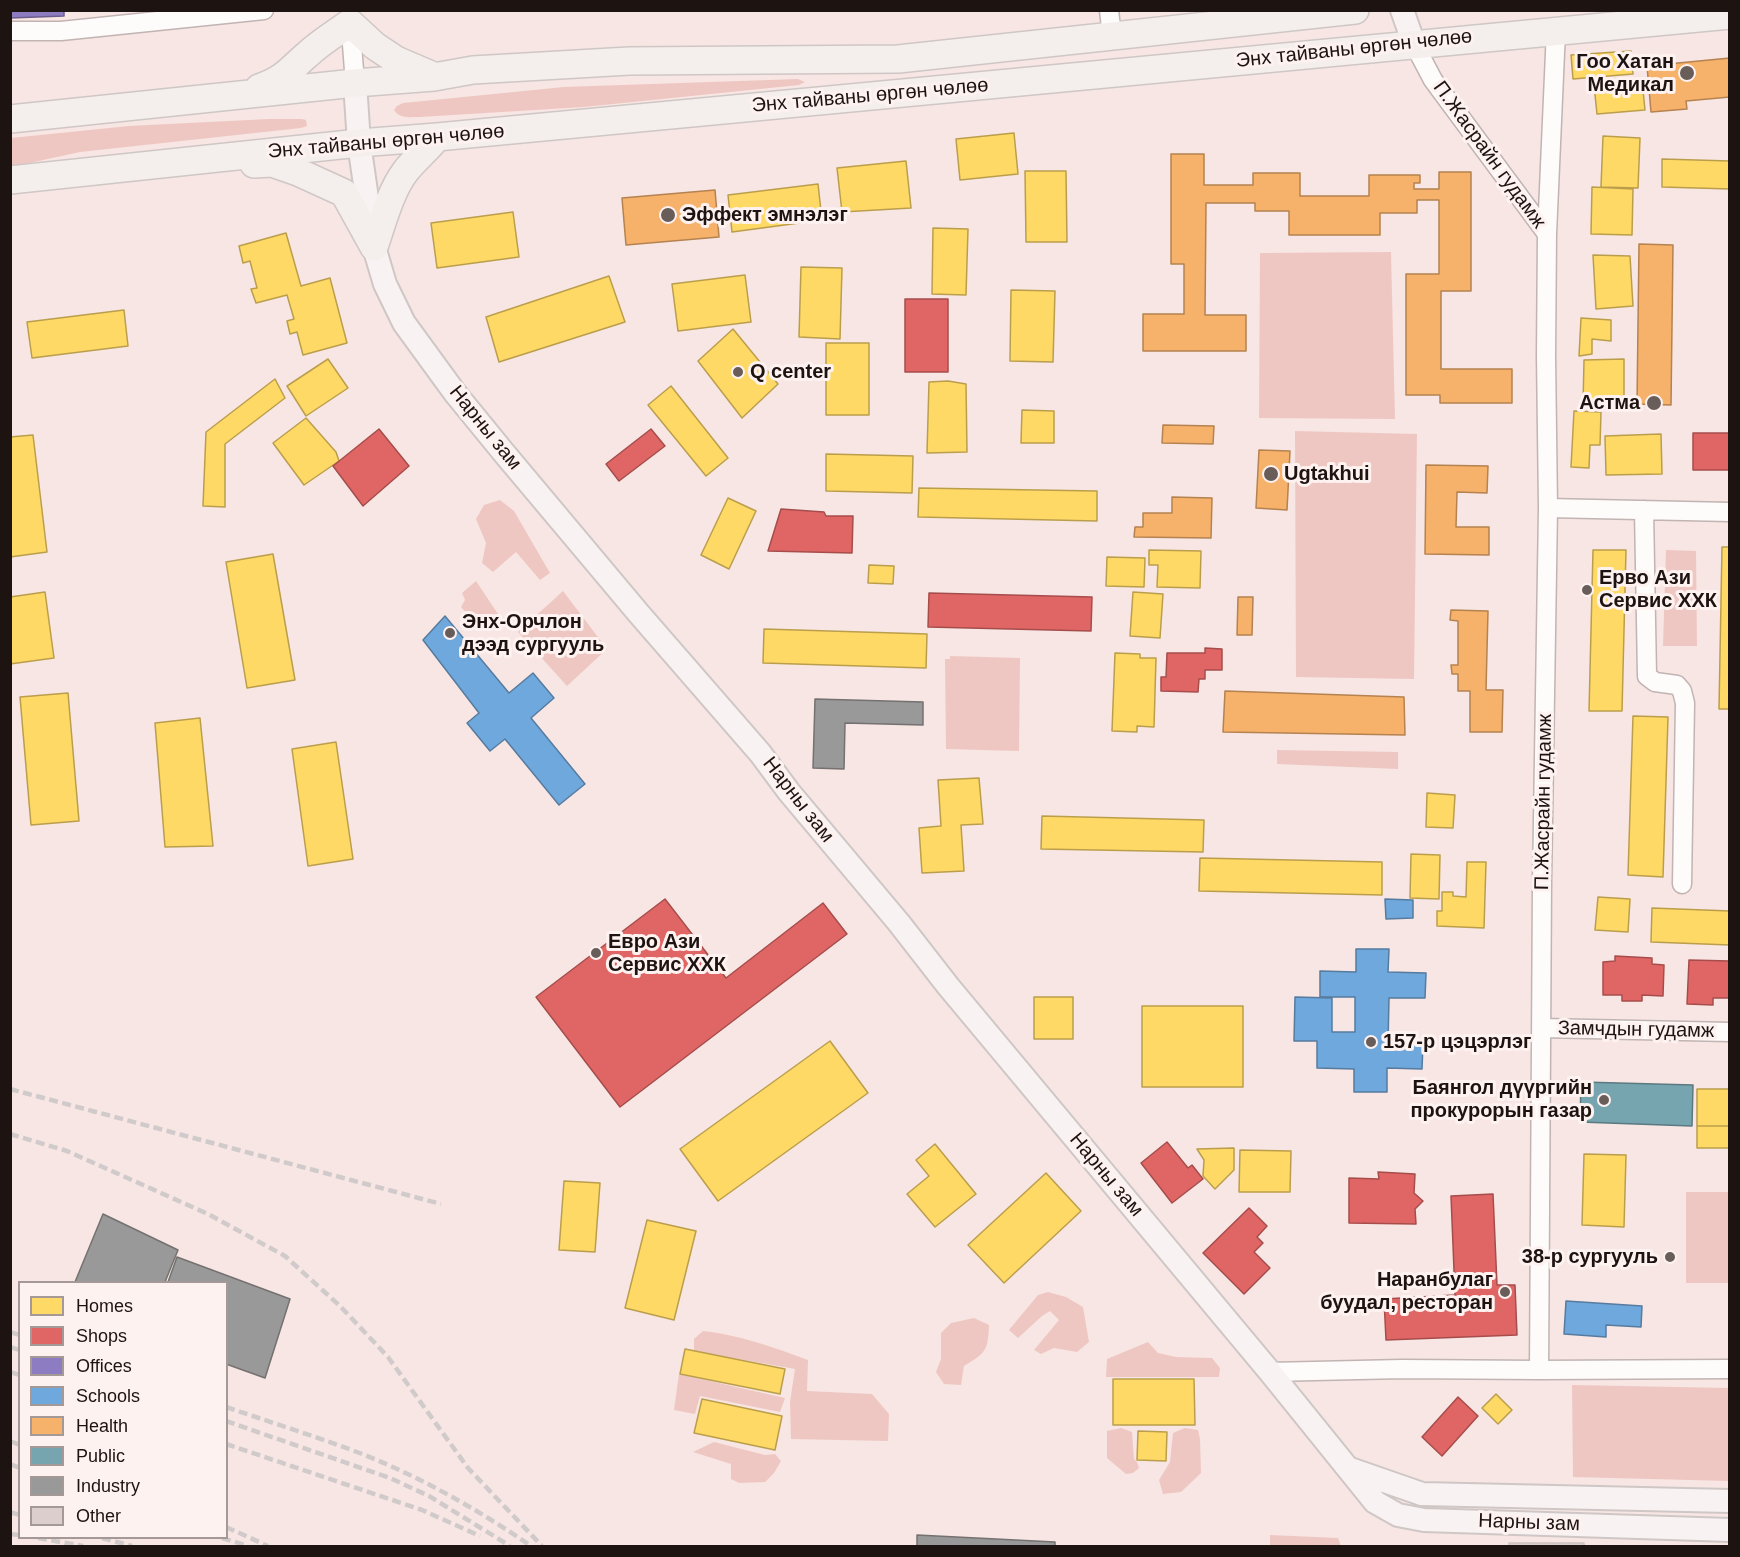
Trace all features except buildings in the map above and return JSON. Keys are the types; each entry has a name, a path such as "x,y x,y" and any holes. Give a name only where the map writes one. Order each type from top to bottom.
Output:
{"highway":[{"name":"Энх тайваны өргөн чөлөө","path":"10,119 434,76 473,70 629,61 898,59 1110,23 1355,10"},
{"name":"Энх тайваны өргөн чөлөө","path":"10,180 359,143 1730,15"},
{"path":"238,95 276,82 285,76 350,17 375,46 396,60 434,76"},
{"path":"374,247 388,204 404,173 437,137"},
{"path":"148,166 272,163 298,172 344,193 374,247"}],"main road":[{"path":"1402,10 1414,44"},
{"name":"Нарны зам","path":"355,83 359,143 374,247 385,284 404,323 455,393 640,615 760,753 789,792 899,923 948,986 1270,1372 1375,1502 1398,1515 1424,1520 1730,1530"},
{"name":"Нарны зам","path":"1348,1468 1422,1494 1730,1501"}],"street":[{"path":"10,31 61,31 264,10"},
{"path":"350,17 355,83"},
{"name":"П.Жасрайн гудамж","path":"1539,1370 1542,882 1548,508 1547,234 1556,30"},
{"name":"П.Жасрайн гудамж","path":"1414,44 1433,80 1547,234"},
{"path":"1548,508 1730,512"},
{"path":"1644,510 1647,676 1655,682 1677,685 1682,691 1685,703 1682,884"},
{"name":"Замчдын гудамж","path":"1542,1028 1730,1032"},
{"path":"1270,1372 1402,1369 1730,1369"}],"shaded area":[{"path":"798,79 805,82 799,85 584,107 413,117 402,116 394,110 403,103 564,87"},
{"path":"302,119 306,120 307,126 80,152 11,167 11,138 129,126"},
{"path":"1391,252 1395,419 1259,418 1260,253"},
{"path":"1295,431 1417,434 1414,679 1296,677"},
{"path":"500,500 514,511 550,573 540,580 516,552 493,572 482,563 486,543 476,519 484,505"},
{"path":"1666,550 1696,551 1697,646 1663,646"},
{"path":"476,581 500,617 482,631 461,607 465,600 462,593"},
{"path":"563,591 607,649 567,686 518,632"},
{"path":"950,656 1020,658 1019,751 946,749 945,659 950,659"},
{"path":"1277,750 1398,752 1398,769 1277,764"},
{"path":"1686,1192 1729,1192 1729,1283 1686,1283"},
{"path":"1048,1292 1066,1297 1083,1307 1089,1342 1077,1352 1054,1348 1041,1354 1034,1350 1059,1320 1050,1311 1018,1338 1009,1330 1038,1295"},
{"path":"974,1318 989,1325 988,1341 984,1351 964,1366 961,1385 944,1384 936,1372 941,1359 941,1333 951,1323"},
{"path":"703,1331 769,1346 808,1360 807,1391 872,1394 889,1414 888,1441 791,1439 790,1402 795,1369 694,1351 694,1339"},
{"path":"1148,1342 1158,1353 1176,1357 1212,1358 1220,1368 1219,1377 1106,1377 1107,1359"},
{"path":"679,1374 785,1398 780,1412 700,1396 695,1414 674,1410"},
{"path":"1572,1385 1729,1388 1729,1481 1573,1477"},
{"path":"1121,1428 1132,1432 1134,1459 1139,1468 1133,1473 1126,1474 1107,1458 1107,1431"},
{"path":"1185,1428 1198,1430 1201,1473 1181,1492 1163,1494 1159,1480 1170,1462 1173,1433"},
{"path":"714,1442 765,1455 775,1454 781,1461 765,1482 739,1483 731,1479 731,1464 693,1452"},
{"path":"1270,1535 1338,1538 1341,1546 1270,1546"}],"railway":[{"path":"10,1089 441,1204"},
{"path":"10,1134 67,1151 208,1214 285,1256 340,1306 388,1357 468,1468 542,1546"},
{"path":"10,1332 18,1334"},
{"path":"10,1347 18,1349"},
{"path":"10,1372 18,1374"},
{"path":"228,1408 380,1461 469,1506 531,1546"},
{"path":"228,1422 390,1478 429,1496 510,1546"},
{"path":"10,1441 18,1444"},
{"path":"228,1445 422,1510 480,1536"},
{"path":"10,1464 18,1467"},
{"path":"10,1512 18,1514"},
{"path":"228,1528 268,1546"},
{"path":"10,1534 18,1535"},
{"path":"44,1539 83,1546"},
{"path":"106,1539 132,1546"},
{"path":"225,1539 248,1546"}],"place":[{"name":"Гоо Хатан Медикал","path":"1687,73"},
{"name":"Эффект эмнэлэг","path":"668,215"},
{"name":"Q center","path":"738,372"},
{"name":"Астма","path":"1654,403"},
{"name":"Ugtakhui","path":"1271,474"},
{"name":"Ерво Ази Сервис ХХК","path":"1587,590"},
{"name":"Энх-Орчлон дээд сургууль","path":"450,633"},
{"name":"Евро Ази Сервис ХХК","path":"596,953"},
{"name":"157-р цэцэрлэг","path":"1371,1042"},
{"name":"Баянгол дүүргийн прокурорын газар","path":"1604,1100"},
{"name":"38-р сургууль","path":"1670,1257"},
{"name":"Наранбулаг буудал, ресторан","path":"1505,1292"}]}
